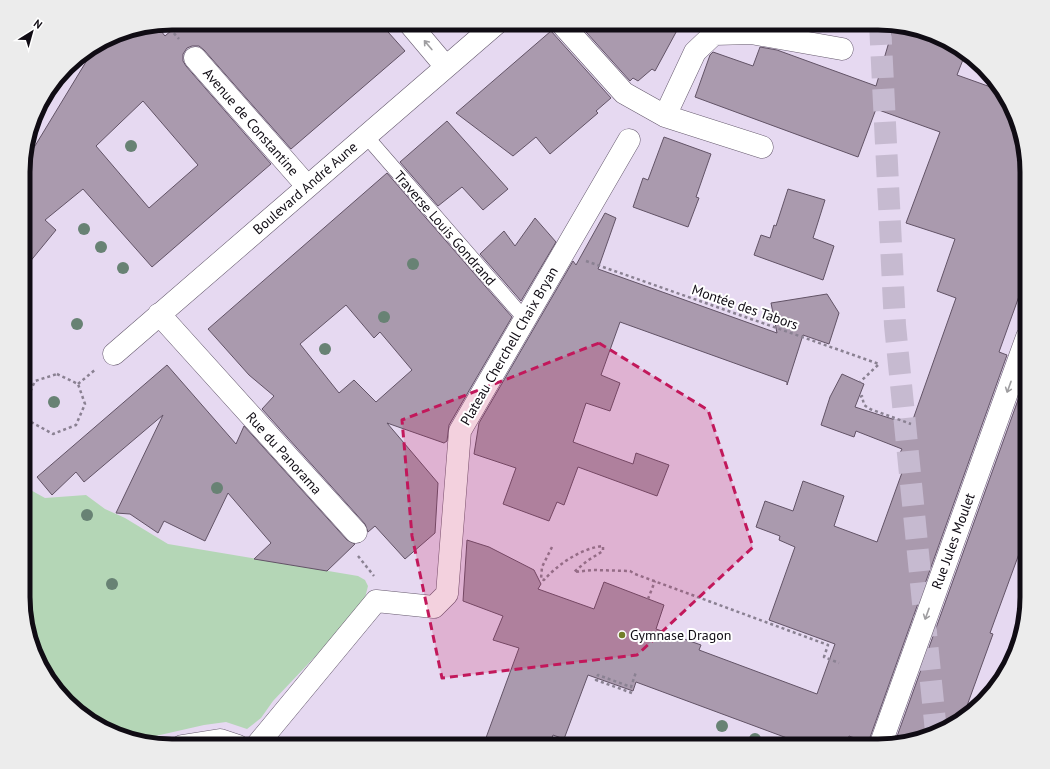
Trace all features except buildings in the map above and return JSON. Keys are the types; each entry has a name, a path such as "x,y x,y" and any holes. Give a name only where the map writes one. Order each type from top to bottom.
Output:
{"street":[{"path":"415,30 446,67"},
{"name":"Boulevard André Aune","path":"114,354 489,30"},
{"path":"567,30 624,93 665,116 762,147"},
{"path":"665,116 695,52 714,34 751,32 842,49"},
{"name":"Avenue de Constantine","path":"195,58 307,186"},
{"name":"Plateau Cherchell Chaix Bryan","path":"376,601 434,607 446,594 460,431 629,140"},
{"name":"Rue du Panorama","path":"160,314 356,532"},
{"name":"Rue Jules Moulet","path":"883,739 1020,356"},
{"path":"262,739 376,601"}],"lane":[{"name":"Traverse Louis Gondrand","path":"366,136 525,319"}],"path":[{"name":"Montée des Tabors","path":"579,259 879,364 860,382"},
{"path":"30,392 35,381 57,374 78,384 85,404 76,425 53,434 31,422 30,419"},
{"path":"860,397 862,396 864,405 870,409 911,424"},
{"path":"356,532 352,549 379,582 376,601"},
{"path":"552,547 542,567 541,579 544,580 563,563 592,547 603,546 603,551 587,561 574,572 593,570 630,571 828,645 824,657 838,663"},
{"path":"648,599 655,581"},
{"path":"632,693 596,680 598,675 631,687 636,672"}],"highlighted area":[{"path":"599,343 708,410 753,547 637,655 442,678 412,536 402,420"}],"green space":[{"path":"30,490 45,498 86,495 105,509 125,518 168,544 358,576 365,580 368,586 363,606 273,701 261,718 247,729 226,722 204,725 150,737 135,734 109,724 85,710 59,684 41,651 31,616"}],"tunnel":[{"path":"880,30 895,325 935,726"}],"place":[{"name":"Gymnase Dragon","path":"622,635"}]}
